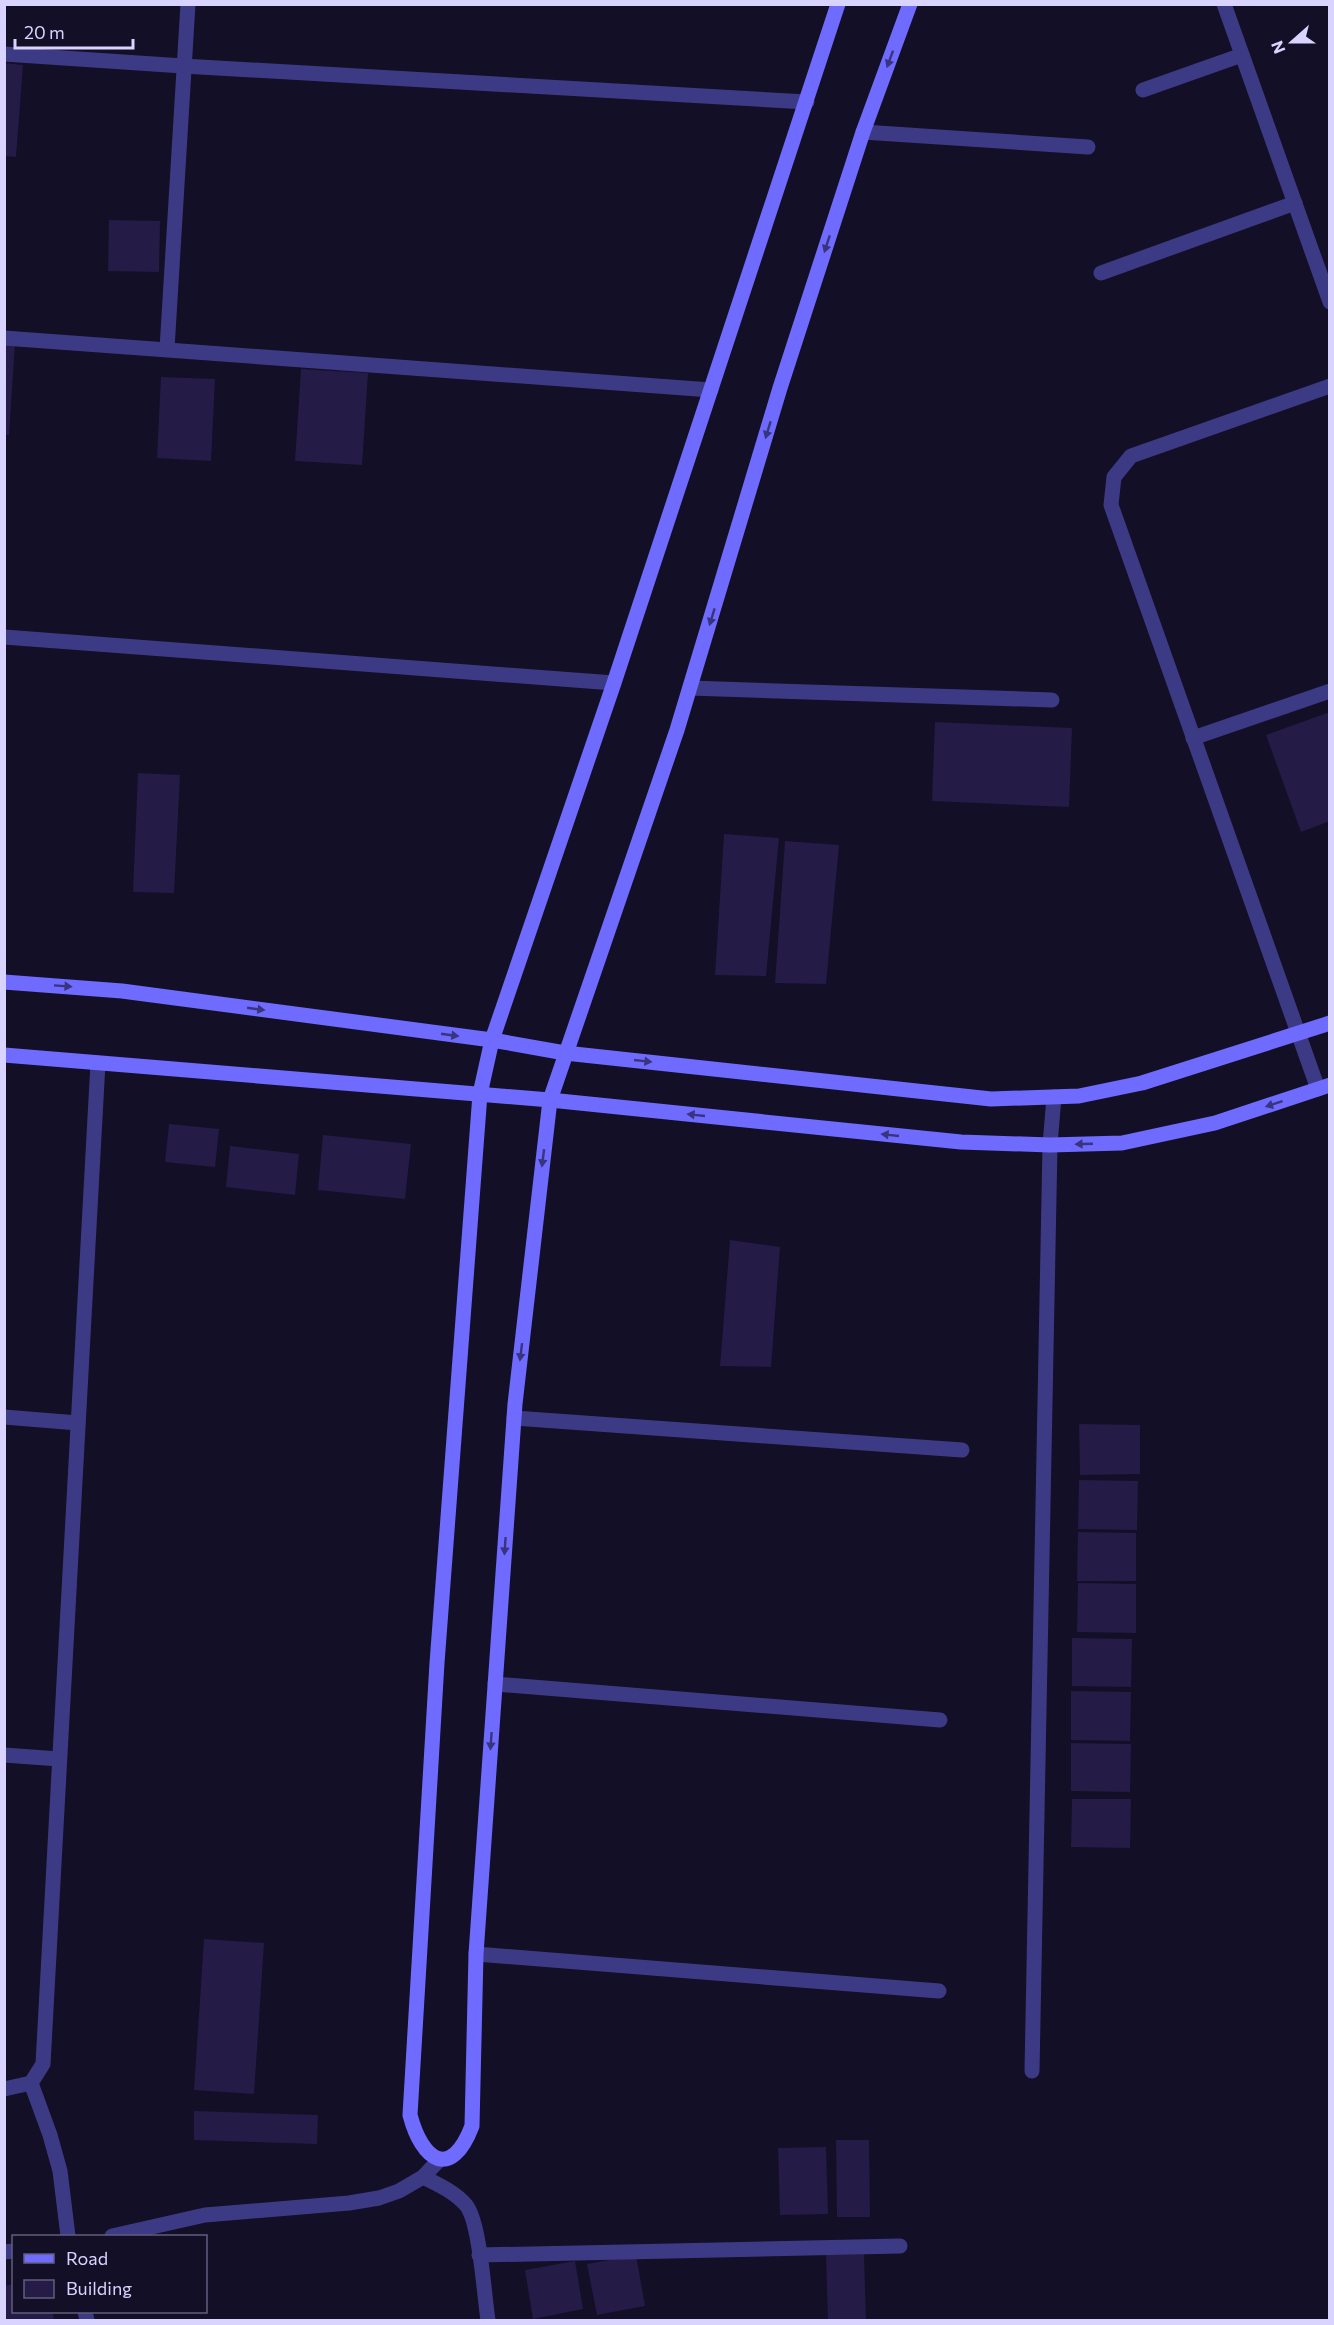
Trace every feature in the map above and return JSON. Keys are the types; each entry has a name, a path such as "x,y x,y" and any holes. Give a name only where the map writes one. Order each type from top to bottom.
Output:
{"street":[{"path":"167,349 188,4"},
{"path":"838,4 614,683 492,1040 480,1094 437,1663 410,2115 415,2135 428,2154 440,2159 455,2156 465,2144 472,2126 476,1954 514,1418 550,1100 690,688 780,388 864,132 910,4"},
{"path":"1224,4 1329,302"},
{"path":"4,54 807,102"},
{"path":"1143,90 1242,55"},
{"path":"864,132 1088,147"},
{"path":"1101,273 1295,203"},
{"path":"4,338 711,390"},
{"path":"4,1056 550,1100 961,1142 1050,1145 1122,1143 1215,1123 1324,1087 1299,1034 1111,505 1114,477 1131,456 1329,386"},
{"path":"4,637 614,683"},
{"path":"690,688 1052,700"},
{"path":"1193,738 1329,691"},
{"path":"4,982 122,991 492,1040 565,1053 991,1099 1079,1096 1142,1083 1329,1023"},
{"path":"4,2089 31,2083 43,2064 98,1063"},
{"path":"1032,2071 1050,1145 1054,1097"},
{"path":"4,1417 78,1423"},
{"path":"514,1418 962,1450"},
{"path":"495,1684 940,1720"},
{"path":"4,1755 59,1759"},
{"path":"476,1954 939,1991"},
{"path":"31,2083 60,2171 68,2235"},
{"path":"116,2235 205,2215 349,2203 379,2198 399,2191 423,2177 440,2159"},
{"path":"423,2177 450,2190 467,2206 476,2226 488,2320"},
{"path":"479,2255 900,2246"}],"building":[{"path":"4,63 23,65 16,157 4,156"},
{"path":"109,220 160,221 159,272 108,271"},
{"path":"4,343 15,344 9,435 4,435"},
{"path":"301,369 368,373 362,465 295,461"},
{"path":"161,377 215,379 211,461 157,458"},
{"path":"1330,712 1330,821 1301,832 1266,735"},
{"path":"935,722 1072,728 1069,807 932,801"},
{"path":"138,773 180,775 174,893 133,892"},
{"path":"724,834 779,838 766,976 715,975"},
{"path":"785,841 839,845 826,984 775,983"},
{"path":"169,1124 219,1129 215,1167 165,1162"},
{"path":"323,1135 411,1144 405,1199 318,1190"},
{"path":"230,1146 299,1154 295,1195 226,1187"},
{"path":"730,1240 780,1247 771,1367 720,1366"},
{"path":"1079,1424 1140,1425 1140,1474 1080,1475"},
{"path":"1079,1480 1138,1481 1137,1530 1078,1529"},
{"path":"1078,1532 1136,1533 1136,1581 1077,1581"},
{"path":"1078,1583 1136,1584 1136,1633 1077,1632"},
{"path":"1072,1638 1132,1639 1131,1687 1072,1686"},
{"path":"1071,1691 1131,1692 1130,1741 1071,1740"},
{"path":"1071,1743 1131,1744 1130,1792 1071,1791"},
{"path":"1072,1799 1131,1799 1130,1848 1071,1847"},
{"path":"204,1939 264,1943 254,2094 194,2090"},
{"path":"194,2111 318,2115 317,2144 194,2140"},
{"path":"836,2140 869,2140 870,2217 837,2217"},
{"path":"826,2147 828,2214 780,2215 778,2148"},
{"path":"864,2254 866,2320 828,2320 826,2255"},
{"path":"636,2255 645,2306 597,2315 587,2264"},
{"path":"575,2261 583,2309 533,2319 525,2270"},
{"path":"12,2284 12,2313 53,2313 54,2320 4,2320 4,2286"}]}
